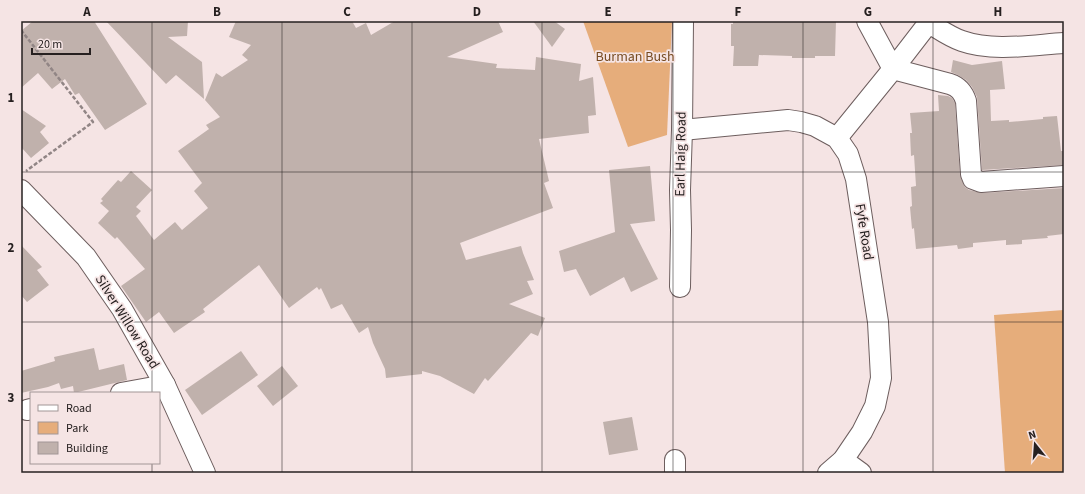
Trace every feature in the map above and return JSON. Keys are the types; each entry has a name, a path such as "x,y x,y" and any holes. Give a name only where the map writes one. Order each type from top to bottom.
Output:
{"street":[{"name":"Earl Haig Road","path":"680,287 683,21"},
{"path":"867,21 893,69 950,84 956,86 963,92 966,101 972,179 981,182 1064,176"},
{"path":"837,138 929,22 960,40 974,45 992,47 1064,42"},
{"name":"Fyfe Road","path":"682,130 788,120 815,126 837,138 848,154 856,179 878,322 881,378 875,406 862,432 843,460 828,473"},
{"name":"Silver Willow Road","path":"21,190 86,257 122,310 165,385 205,473"},
{"path":"126,392 165,385"},
{"path":"843,460 861,473"}],"path":[{"path":"21,30 93,122 21,174"}],"green space":[{"name":"Burman Bush","path":"583,21 672,21 667,135 628,147"},
{"path":"1064,310 1064,473 1005,473 994,315"}],"building":[{"path":"33,21 94,21 147,104 105,130 79,93 75,95 65,79 52,89 38,73 21,88 21,31"},
{"path":"106,21 188,21 187,36 168,37 202,62 204,99 176,75 166,84"},
{"path":"236,21 352,21 356,28 366,23 371,35 395,21 498,21 503,32 447,57 497,64 496,68 535,70 536,57 581,64 579,81 593,77 596,115 588,116 589,133 539,139 549,181 544,183 553,208 460,243 466,260 521,246 534,280 527,281 533,294 509,304 545,318 538,336 531,333 488,381 485,378 474,394 440,376 422,371 422,374 386,378 385,369 373,343 368,327 359,333 342,304 331,309 321,288 319,290 317,287 289,308 259,265 203,309 205,312 174,333 159,312 146,322 121,286 145,269 117,237 115,239 98,223 109,211 100,203 103,201 101,199 118,180 121,182 131,171 152,190 136,207 141,211 136,216 154,240 175,222 182,230 208,208 194,191 202,183 178,151 209,129 206,125 220,117 205,100 216,73 222,77 248,60 242,55 251,45 229,37"},
{"path":"533,21 554,21 565,29 552,47"},
{"path":"733,21 836,21 835,56 792,58 792,56 759,55 758,66 733,66 734,46 731,46 731,24 733,24"},
{"path":"953,60 972,65 1002,61 1005,89 990,90 991,121 1009,120 1009,122 1043,119 1043,117 1057,116 1061,151 1064,151 1064,165 982,170 977,97 972,87 966,80 951,72"},
{"path":"938,95 948,96 952,98 955,103 960,175 965,187 969,190 982,193 1064,188 1064,234 1047,236 1048,238 1022,240 1022,244 1006,245 1006,240 973,243 973,247 958,249 957,245 916,249 910,207 912,206 911,187 916,186 914,155 911,156 910,133 912,133 910,113 939,111"},
{"path":"21,109 46,126 40,132 49,143 31,158 21,147"},
{"path":"650,166 655,221 630,224 658,279 631,292 624,277 590,296 576,269 564,272 559,251 615,232 609,170"},
{"path":"21,245 42,267 37,270 49,285 27,302 21,295"},
{"path":"94,348 99,370 124,364 127,380 78,392 74,392 73,386 61,389 59,383 21,393 21,371 55,361 54,357"},
{"path":"241,351 258,375 202,415 185,390"},
{"path":"282,366 298,386 273,406 257,386"},
{"path":"632,417 638,450 609,455 603,422"}]}
